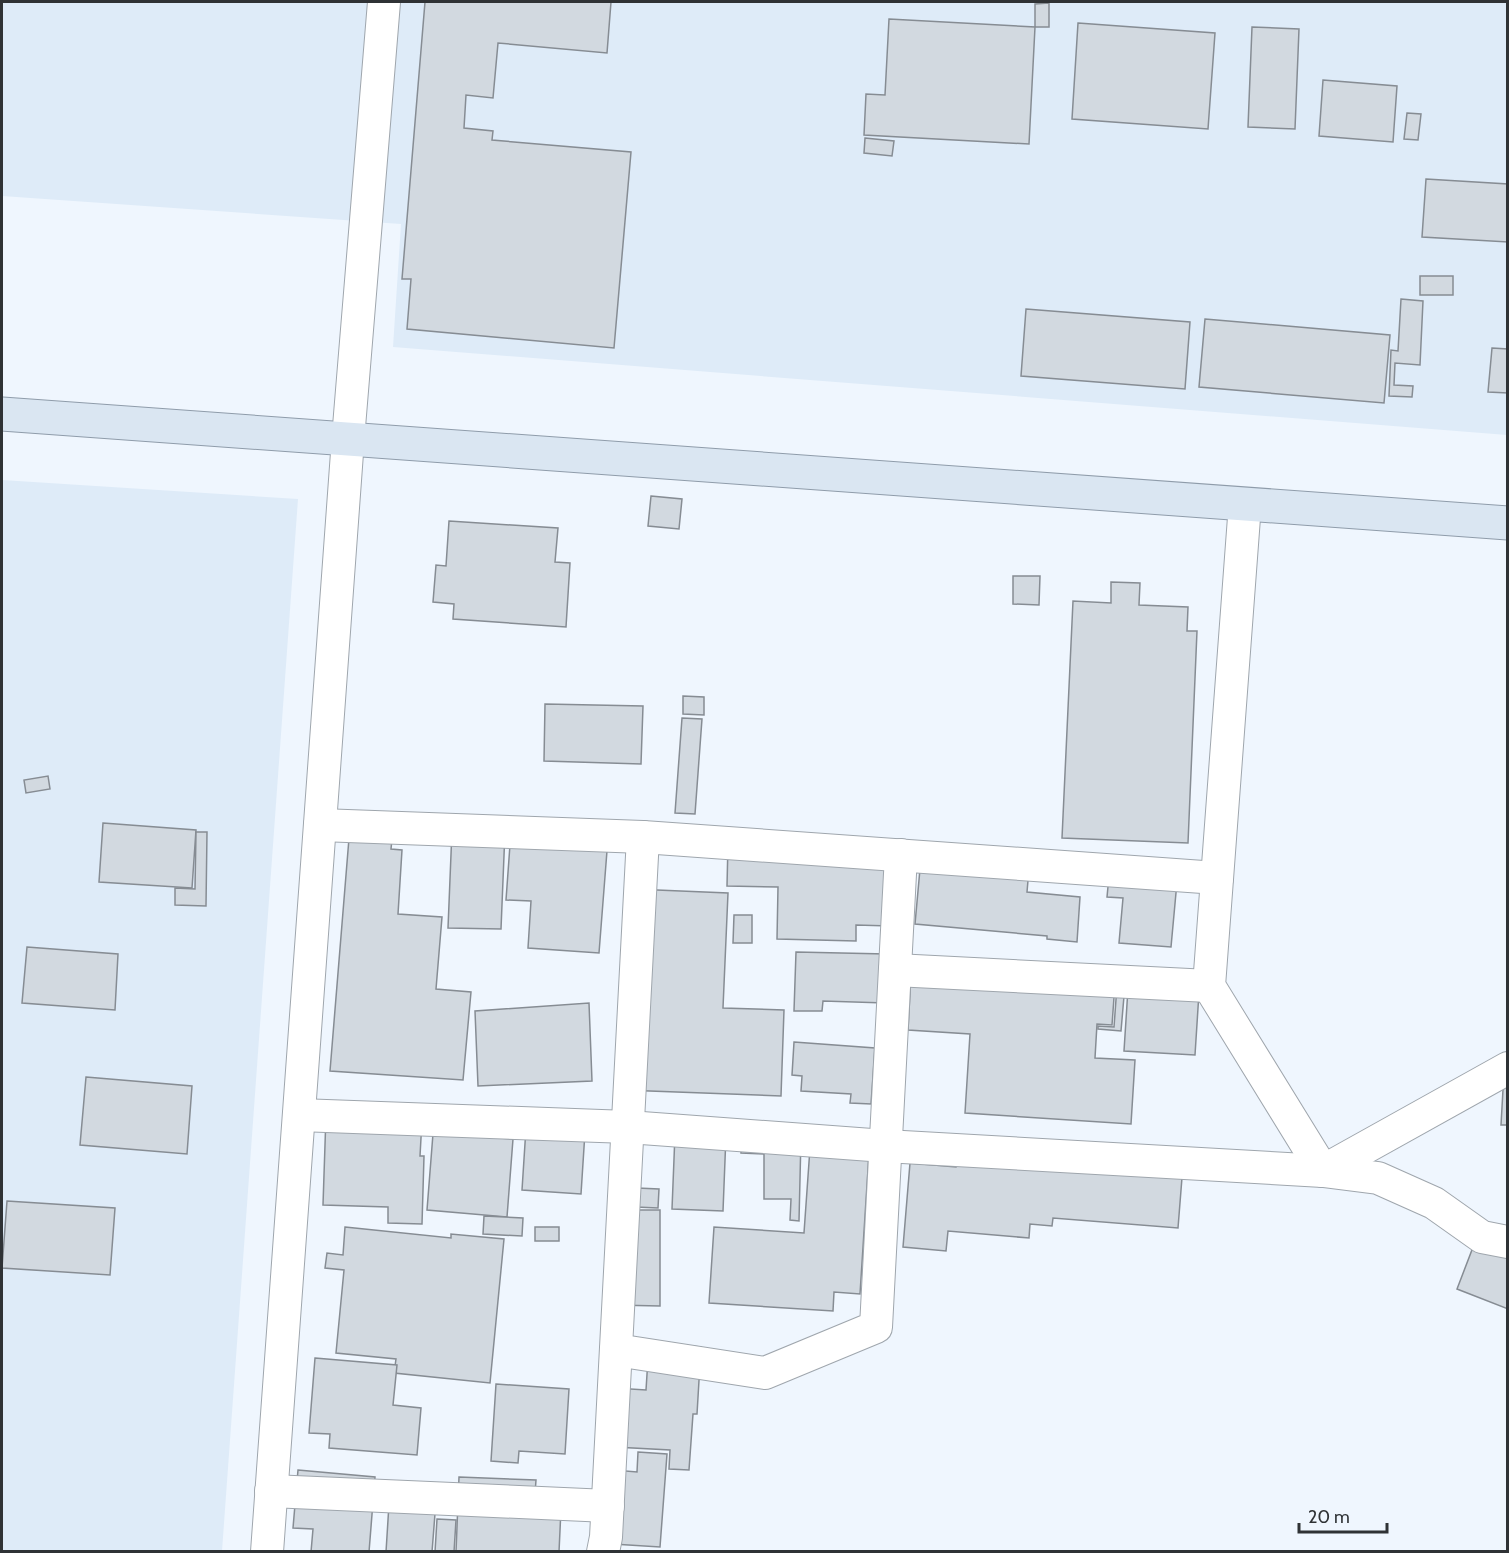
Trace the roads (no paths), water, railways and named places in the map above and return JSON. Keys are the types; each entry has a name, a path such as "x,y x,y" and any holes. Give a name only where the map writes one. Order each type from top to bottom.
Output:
{"main road":[{"path":"2,414 1508,523"}],"street":[{"path":"267,1551 348,439 384,2"},
{"path":"1245,504 1209,986 1323,1172"},
{"path":"320,825 643,837 1218,878"},
{"path":"603,1551 608,1506 643,837"},
{"path":"616,1350 765,1373 876,1328 901,855"},
{"path":"895,970 1209,986"},
{"path":"1323,1172 1508,1068"},
{"path":"299,1115 628,1127 885,1146 1323,1172 1377,1178 1434,1203 1482,1237 1508,1242"},
{"path":"271,1491 608,1506"}]}
